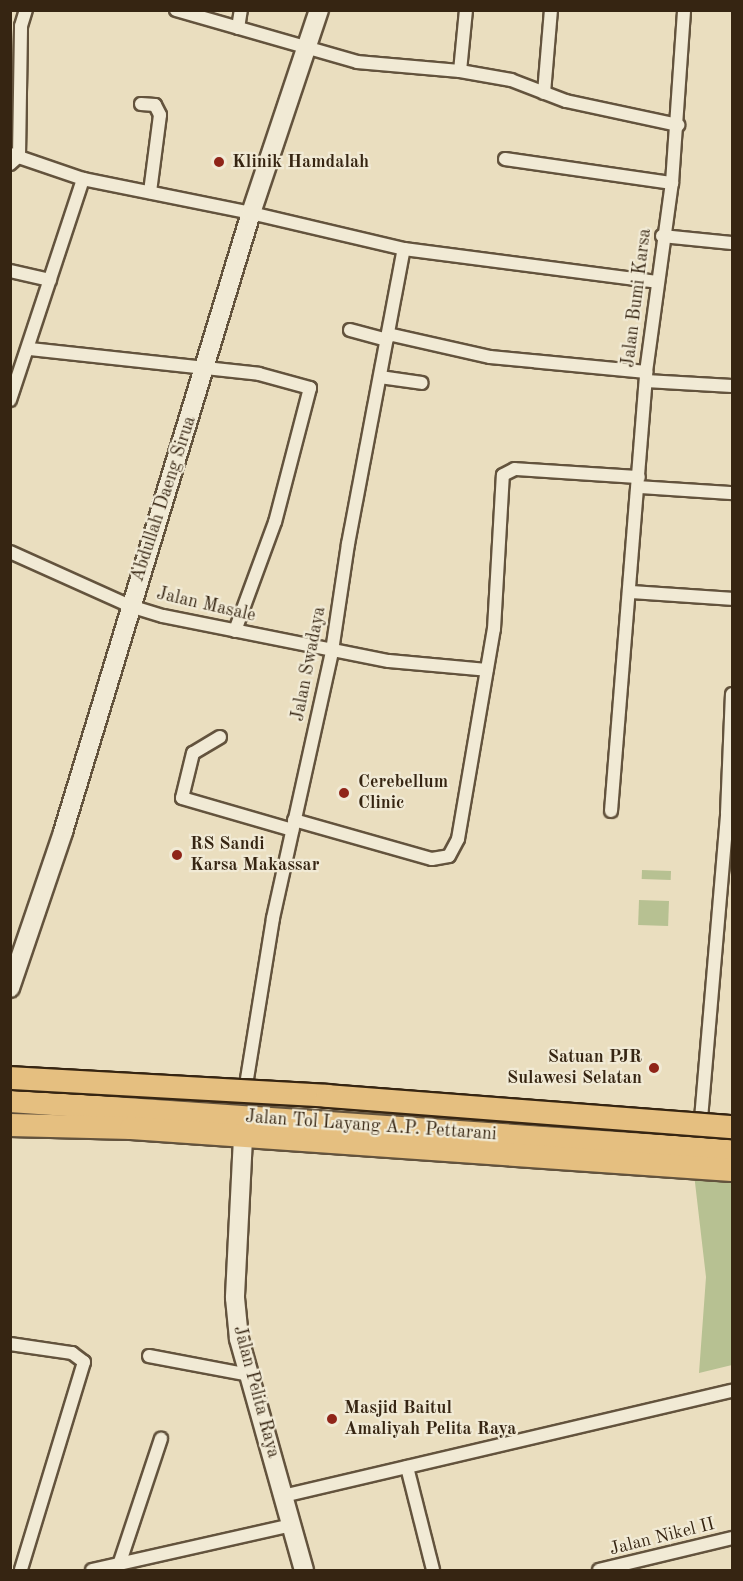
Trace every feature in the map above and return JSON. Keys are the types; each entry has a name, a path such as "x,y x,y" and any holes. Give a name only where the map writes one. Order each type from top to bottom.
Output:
{"highway":[{"path":"10,1078 327,1096 732,1127"},
{"path":"10,1084 250,1089 279,1099 732,1132"},
{"name":"Jalan Tol Layang A.P. Pettarani","path":"10,1101 732,1151"},
{"name":"Jalan Tol Layang A.P. Pettarani","path":"10,1112 732,1160"},
{"path":"10,1125 131,1128 243,1138 732,1170"}],"main road":[{"name":"Abdullah Daeng Sirua","path":"10,988 63,832 130,606 206,369 251,213 319,10"},
{"name":"Jalan Pelita Raya","path":"243,1138 235,1298 239,1340 291,1526 300,1570"}],"street":[{"path":"26,10 21,26 13,158 83,179 251,213 404,249 657,282"},
{"path":"176,10 308,45 370,65 460,71 511,80 544,93 678,125"},
{"path":"238,28 241,10"},
{"path":"460,71 466,10"},
{"path":"544,93 551,10"},
{"name":"Jalan Bumi Karsa","path":"610,811 646,377 662,236 672,183 678,125 684,10"},
{"path":"141,104 155,105 160,114 150,192"},
{"path":"505,159 672,183"},
{"path":"10,400 30,349 83,179"},
{"path":"662,236 732,243"},
{"name":"Jalan Swadaya","path":"250,1089 273,918 332,651 404,249"},
{"path":"10,271 50,280"},
{"path":"350,330 490,357 732,386"},
{"path":"30,349 260,374 311,389 277,513 235,631"},
{"path":"380,377 422,383"},
{"path":"220,737 193,753 182,798 432,859 449,856 458,839 487,670 505,471 515,469 732,494"},
{"name":"Jalan Masale","path":"10,552 130,606 332,651 389,661 487,670"},
{"path":"630,591 732,599"},
{"path":"702,1119 727,813 732,694"},
{"path":"10,1344 72,1353 84,1362 21,1570"},
{"path":"149,1356 250,1375"},
{"path":"283,1496 732,1391"},
{"path":"120,1562 161,1439"},
{"path":"407,1467 433,1570"},
{"path":"92,1570 291,1526"},
{"name":"Jalan Nikel II","path":"599,1570 732,1538"}],"green space":[{"path":"642,870 671,871 671,880 642,879"},
{"path":"639,900 669,901 668,926 638,925"},
{"path":"694,1174 732,1177 732,1365 699,1373 706,1277"}],"place":[{"name":"Klinik Hamdalah","path":"219,162"},
{"name":"Cerebellum Clinic","path":"344,793"},
{"name":"RS Sandi Karsa Makassar","path":"177,855"},
{"name":"Satuan PJR Sulawesi Selatan","path":"654,1068"},
{"name":"Masjid Baitul Amaliyah Pelita Raya","path":"332,1419"}]}
